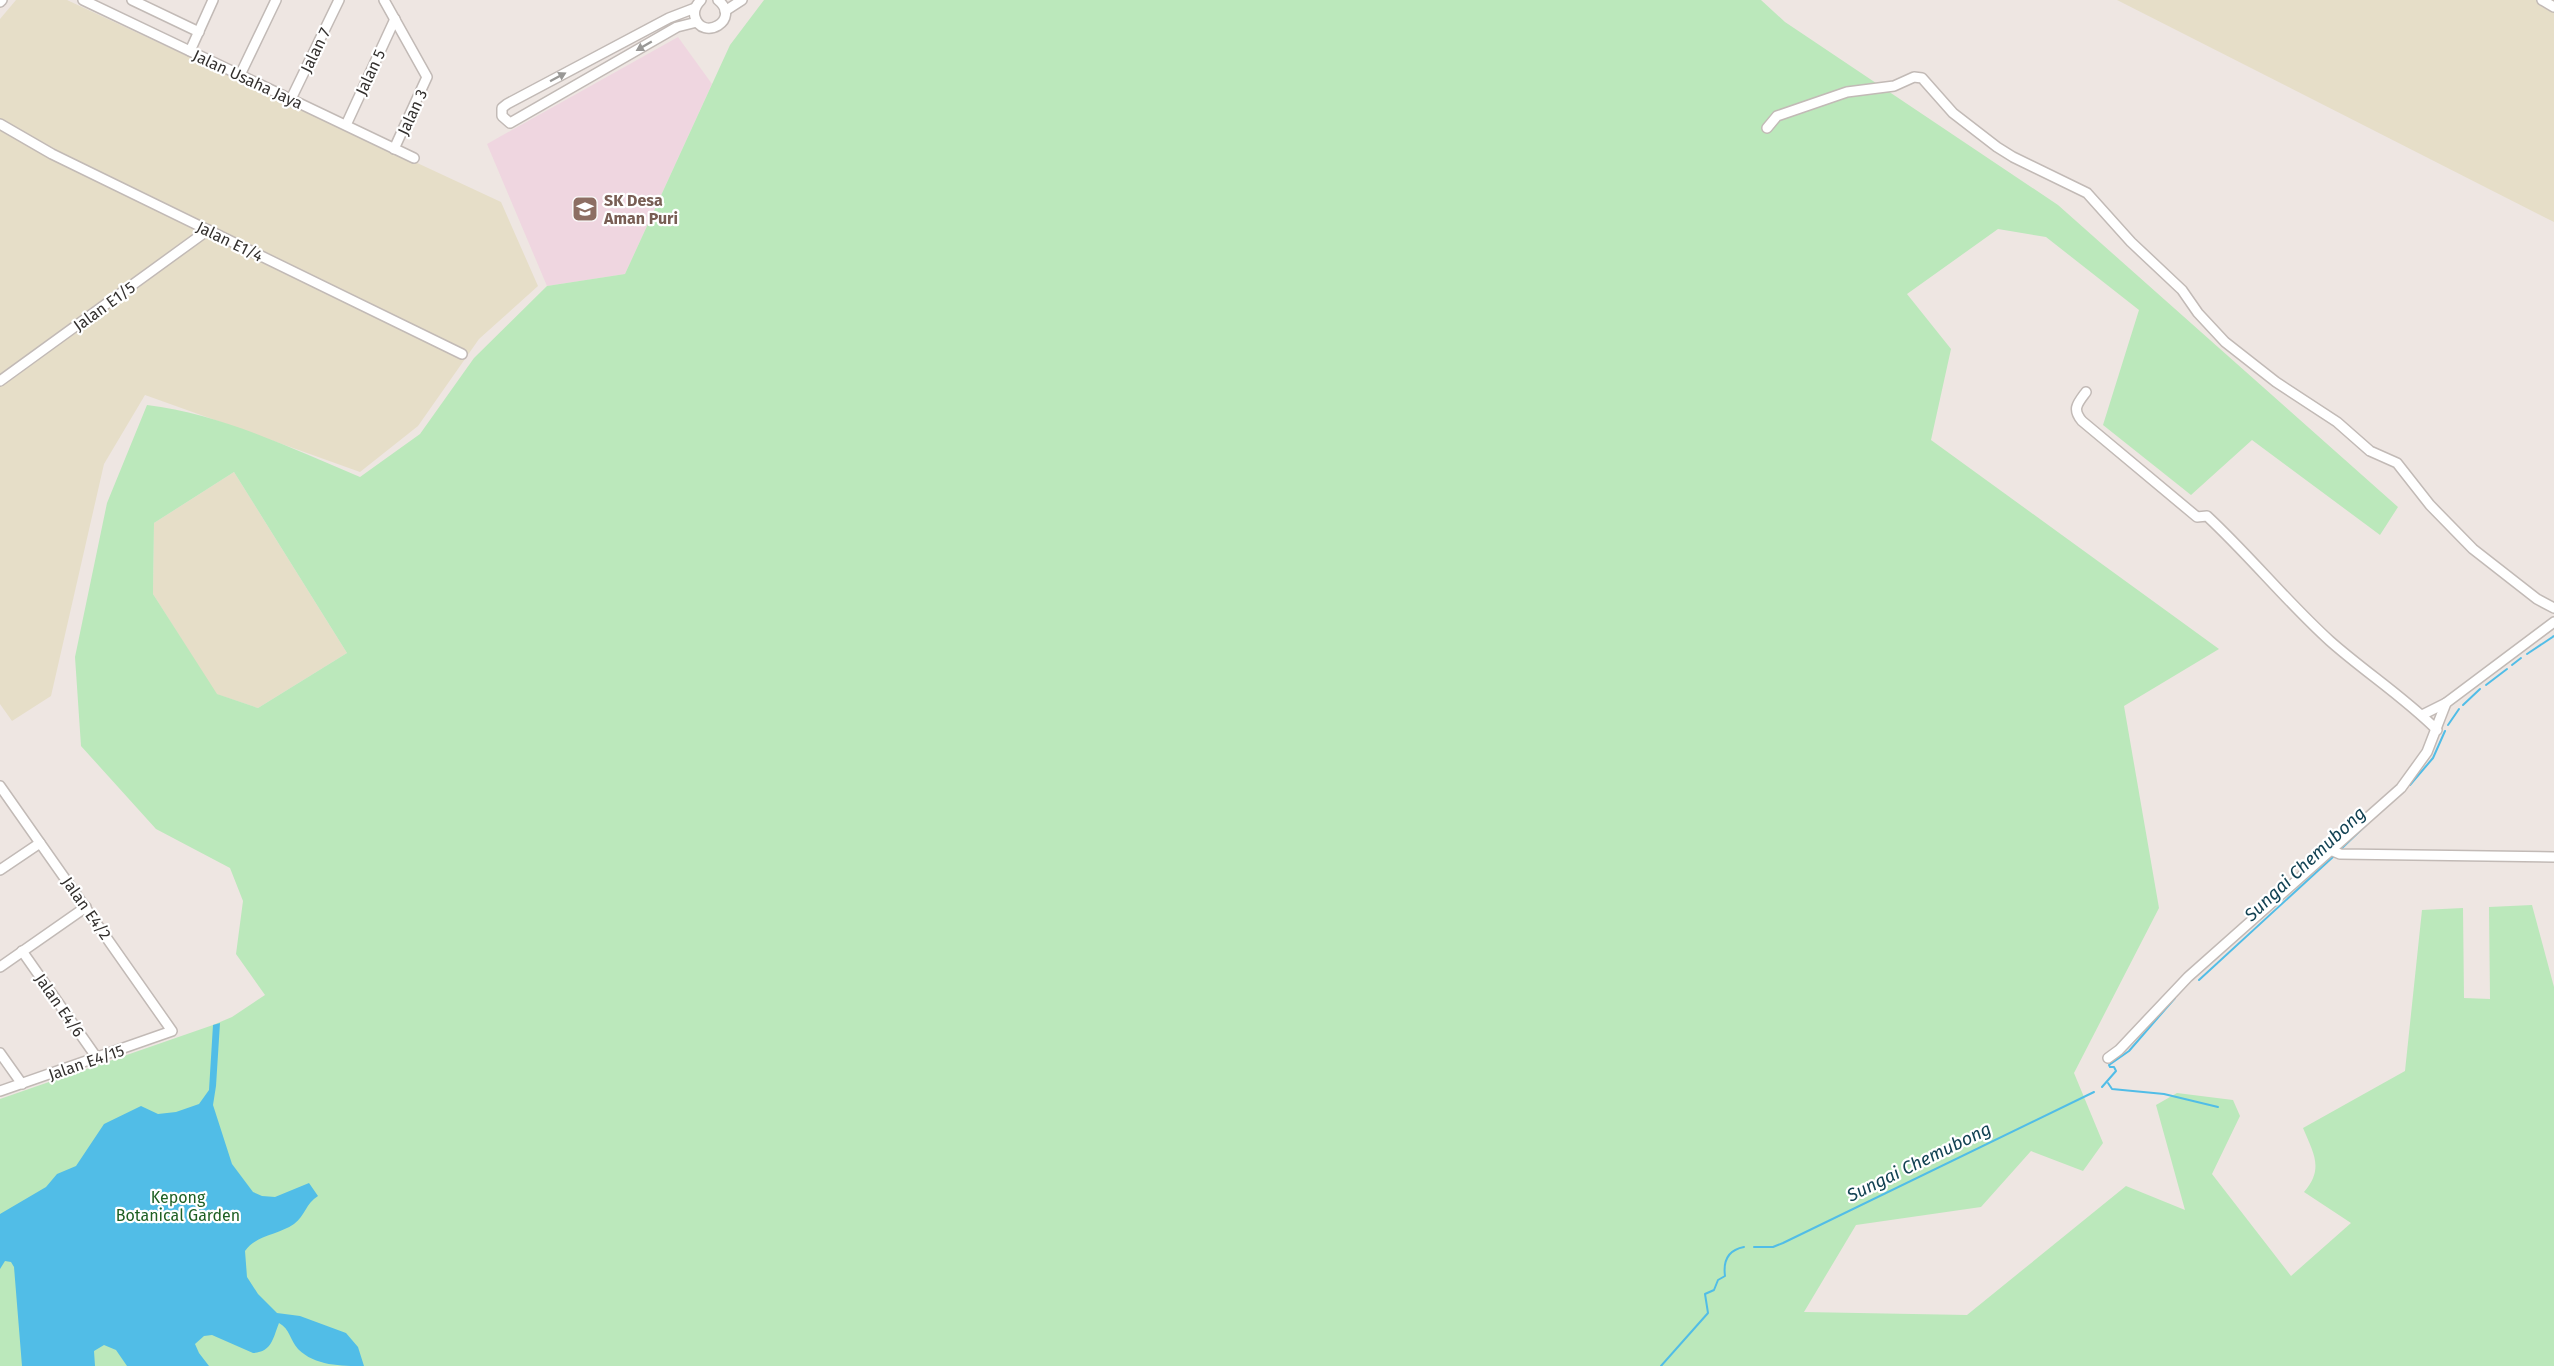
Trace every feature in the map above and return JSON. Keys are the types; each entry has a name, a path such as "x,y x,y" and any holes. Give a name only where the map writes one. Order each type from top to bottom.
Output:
{"street":[{"name":"Jalan Usaha Jaya","path":"82,0 414,158"},
{"path":"132,0 199,32"},
{"path":"190,51 213,0"},
{"path":"240,75 276,0"},
{"name":"Jalan 7","path":"291,99 339,0"},
{"path":"384,0 394,19"},
{"path":"697,22 705,28 715,27 723,21 725,11 718,0"},
{"path":"725,11 742,0"},
{"path":"2542,0 2554,7"},
{"path":"696,3 697,22 677,27 510,123 502,116 502,108 507,104 696,3"},
{"name":"Jalan 3","path":"394,19 425,74 426,81 394,149"},
{"name":"Jalan 5","path":"346,126 394,19"},
{"path":"1767,128 1777,116 1847,92 1894,86 1914,77 1922,78 1953,113 1997,147 2087,193 2131,242 2181,290 2225,342 2276,382 2337,422 2370,451 2397,463 2430,505 2473,549 2537,599 2554,608"},
{"name":"Jalan E1/4","path":"0,123 52,154 462,354"},
{"name":"Jalan E1/5","path":"0,381 208,230"},
{"path":"2086,392 2075,409 2082,421 2197,516 2207,516 2240,546 2330,641 2422,715 2437,730"},
{"path":"2422,715 2446,703 2554,622"},
{"path":"2108,1058 2119,1050 2188,977 2335,852 2401,788 2427,752 2446,703"},
{"name":"Jalan E4/2","path":"0,786 172,1031"},
{"path":"0,870 40,843"},
{"path":"2335,852 2554,857"},
{"path":"0,967 86,907"},
{"name":"Jalan E4/6","path":"22,951 97,1058"},
{"name":"Jalan E4/15","path":"0,1091 172,1031"},
{"path":"0,1053 22,1084"}],"shaded area":[{"path":"16,0 67,0 501,202 538,286 479,339 418,426 360,472 145,395 104,464 51,696 12,721 0,704 0,19"},
{"path":"2117,0 2554,0 2554,222"},
{"name":"SK Desa Aman Puri","path":"678,37 712,84 625,274 547,286 487,144"},
{"path":"234,472 347,653 258,708 216,694 153,594 154,523"}],"green space":[{"name":"Kepong Botanical Garden","path":"764,0 1761,0 1785,22 2058,205 2398,507 2380,535 2252,440 2191,495 2103,425 2139,310 2046,237 1998,229 1907,294 1951,349 1931,440 2219,649 2124,706 2159,908 2074,1073 2103,1143 2083,1171 2031,1151 1981,1207 1856,1225 1804,1312 1967,1315 2126,1186 2185,1210 2156,1105 2177,1093 2233,1100 2240,1116 2212,1174 2291,1276 2351,1223 2304,1192 2314,1176 2315,1161 2303,1128 2405,1071 2422,910 2463,908 2464,998 2490,999 2489,907 2532,905 2554,987 2554,1366 0,1366 0,1099 213,1025 232,1017 265,995 236,954 243,901 230,868 156,829 81,746 75,657 107,503 147,405 175,409 229,424 360,477 420,434 474,358 547,286 625,274 730,45","holes":["234,472 347,653 258,708 217,694 153,594 154,523"]}],"water":[{"path":"220,1023 213,1105 232,1164 253,1192 262,1196 275,1197 309,1183 318,1196 294,1224 261,1238 245,1251 247,1277 258,1294 277,1313 300,1316 346,1333 358,1347 364,1366 337,1365 312,1359 295,1346 285,1328 279,1323 271,1343 259,1352 253,1353 212,1335 204,1336 195,1344 209,1366 127,1366 116,1350 104,1345 94,1351 95,1366 22,1366 14,1267 11,1262 5,1261 0,1269 0,1214 46,1187 57,1174 76,1166 104,1124 141,1106 158,1114 176,1112 199,1104 209,1090 213,1025"}],"waterway":[{"name":"Sungai Chemubong","path":"2527,654 2554,636"},
{"name":"Sungai Chemubong","path":"2512,665 2521,658"},
{"name":"Sungai Chemubong","path":"2486,685 2507,669"},
{"name":"Sungai Chemubong","path":"2463,705 2480,689"},
{"name":"Sungai Chemubong","path":"2448,725 2459,709"},
{"name":"Sungai Chemubong","path":"2410,785 2433,758 2445,731"},
{"name":"Sungai Chemubong","path":"2340,850 2366,825"},
{"name":"Sungai Chemubong","path":"2199,980 2334,856"},
{"name":"Sungai Chemubong","path":"2102,1087 2116,1071 2109,1065 2129,1051 2175,998"},
{"path":"2108,1083 2112,1089 2164,1094 2218,1107"},
{"name":"Sungai Chemubong","path":"1754,1247 1773,1247 1783,1243 2094,1092"},
{"name":"Sungai Chemubong","path":"1661,1366 1708,1313 1705,1294 1714,1290 1718,1280 1725,1276 1726,1261 1730,1254 1744,1247"}],"place":[{"name":"SK Desa Aman Puri","path":"585,209"}]}
